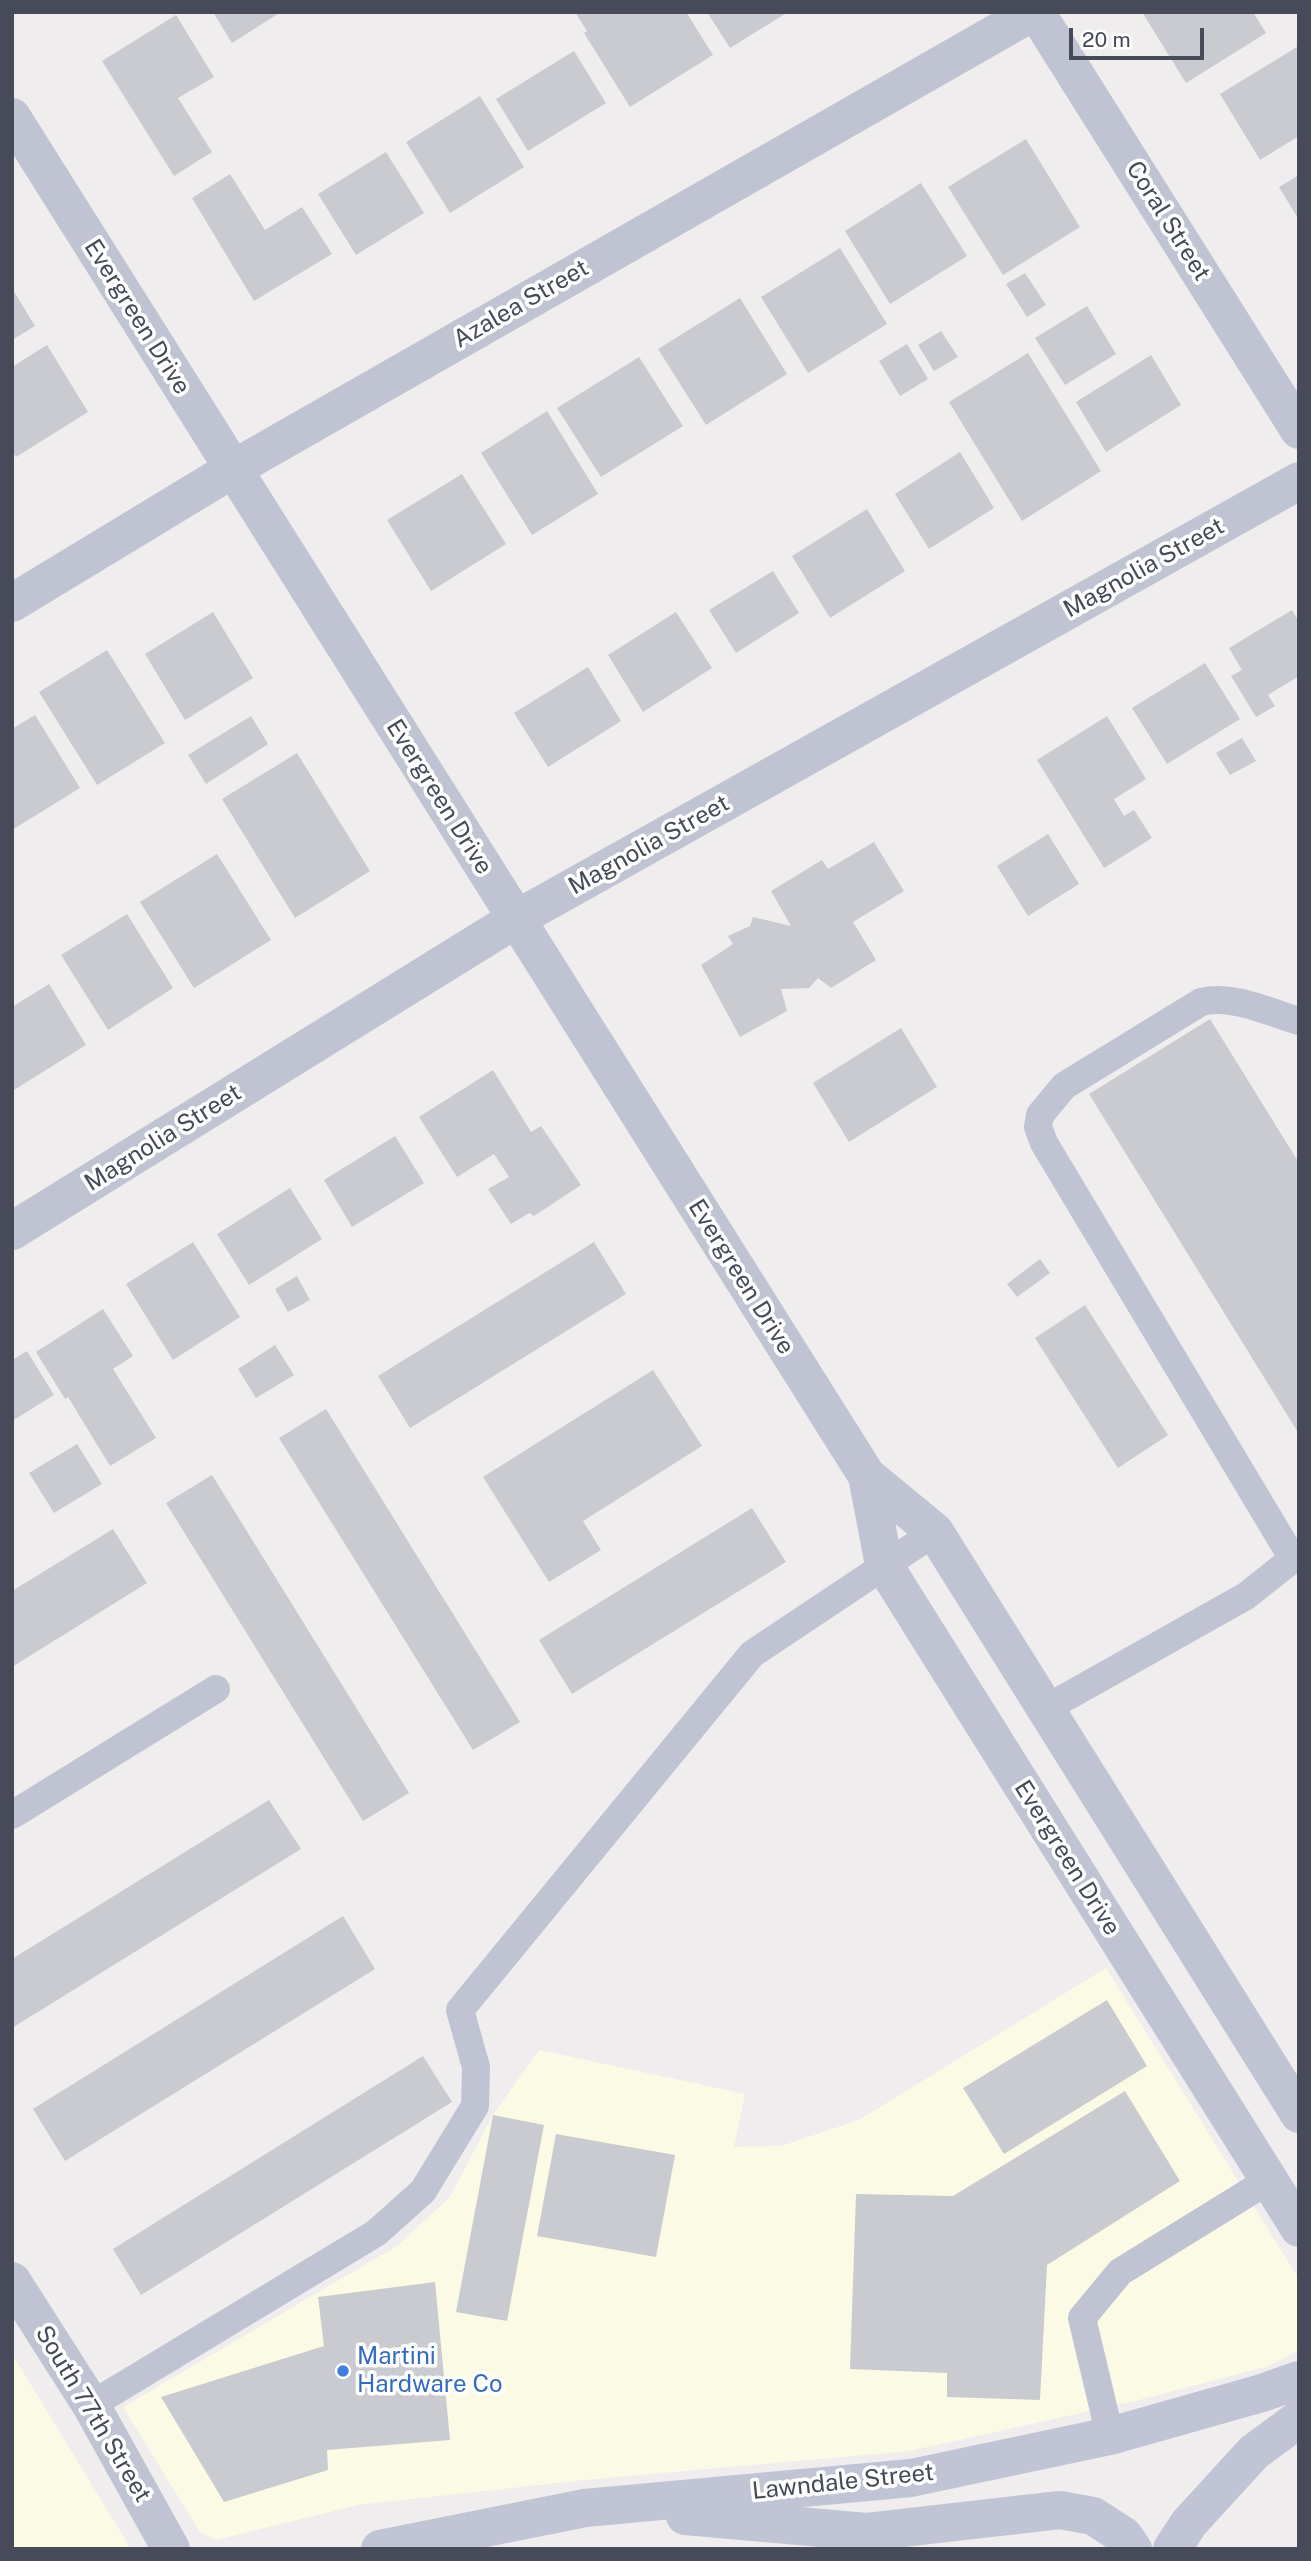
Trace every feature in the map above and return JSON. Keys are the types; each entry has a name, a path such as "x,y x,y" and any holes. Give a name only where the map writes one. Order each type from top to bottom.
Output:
{"main road":[{"name":"Lawndale Street","path":"380,2549 585,2508 911,2478 1110,2436 1299,2380"},
{"path":"1172,2549 1189,2523 1254,2452 1299,2419"},
{"path":"585,2508 867,2532 1060,2510 1093,2516 1124,2536 1133,2549"}],"street":[{"name":"Coral Street","path":"1035,12 1299,430"},
{"name":"Azalea Street","path":"12,603 233,469 1035,12"},
{"name":"Evergreen Drive","path":"12,117 867,1476 935,1532 1299,2114"},
{"name":"Magnolia Street","path":"12,1231 516,919 1299,481"},
{"name":"Evergreen Drive","path":"867,1476 884,1565 1299,2228"},
{"path":"992,1738 1045,1709"},
{"name":"South 77th Street","path":"12,2281 91,2405 172,2549"}],"lane":[{"path":"1045,1709 1246,1596 1296,1556 1051,1155 1038,1127 1040,1115 1064,1086 1201,1002 1212,999 1229,1001 1299,1021"},
{"path":"91,2405 376,2234 423,2191 475,2106 476,2067 460,2010 752,1654 935,1532"},
{"path":"12,1815 216,1689"},
{"path":"1110,2436 1082,2318 1120,2272 1269,2180"}],"shaded area":[{"path":"1106,1968 1299,2279 1299,2348 1269,2366 1135,2401 909,2451 584,2480 358,2505 216,2540 200,2532 123,2407 397,2246 450,2197 493,2115 539,2050 745,2094 734,2147 781,2146 859,2120"},
{"path":"12,2354 128,2544 129,2549 12,2549"}],"building":[{"path":"213,12 281,12 232,43"},
{"path":"575,12 686,12 713,55 630,107 584,33 587,31"},
{"path":"707,12 788,12 730,48"},
{"path":"1142,12 1253,12 1266,33 1186,83"},
{"path":"176,15 214,77 178,98 212,152 174,176 102,61"},
{"path":"1297,47 1299,136 1260,160 1220,94"},
{"path":"574,51 606,103 528,151 496,99"},
{"path":"480,96 524,167 450,213 406,142"},
{"path":"1026,139 1080,227 1003,275 948,187"},
{"path":"386,152 424,213 356,255 318,194"},
{"path":"230,174 265,230 302,207 332,254 254,301 192,198"},
{"path":"1299,175 1299,220 1279,187"},
{"path":"921,183 967,256 890,304 845,231"},
{"path":"840,248 887,324 808,373 761,297"},
{"path":"1025,273 1046,305 1027,317 1006,284"},
{"path":"15,293 35,326 12,340 12,295"},
{"path":"740,298 787,374 706,425 658,349"},
{"path":"1087,306 1116,354 1065,385 1035,338"},
{"path":"941,331 958,357 934,371 918,345"},
{"path":"907,344 928,379 900,396 879,361"},
{"path":"47,345 88,412 16,457 12,451 12,367"},
{"path":"1028,353 1101,471 1022,521 949,402"},
{"path":"1151,355 1181,405 1106,452 1076,402"},
{"path":"639,357 683,426 601,477 557,408"},
{"path":"547,411 598,494 532,535 481,453"},
{"path":"960,452 994,508 929,549 895,494"},
{"path":"462,474 506,544 431,591 387,520"},
{"path":"867,509 905,571 830,618 792,556"},
{"path":"773,571 799,613 736,653 709,610"},
{"path":"1292,610 1299,622 1299,676 1268,695 1275,706 1256,717 1231,676 1242,670 1229,648"},
{"path":"213,612 253,678 185,720 145,654"},
{"path":"676,612 712,668 643,712 608,655"},
{"path":"107,650 165,743 97,785 39,692"},
{"path":"1205,663 1240,719 1167,764 1132,708"},
{"path":"588,667 621,721 548,767 514,713"},
{"path":"35,715 80,788 12,830 12,729"},
{"path":"251,716 268,744 206,784 188,755"},
{"path":"1107,716 1146,779 1114,799 1124,816 1134,810 1152,838 1104,868 1037,760"},
{"path":"1242,738 1256,761 1230,775 1216,753"},
{"path":"297,753 370,871 295,918 222,799"},
{"path":"1048,834 1079,884 1028,916 997,866"},
{"path":"874,842 904,891 853,922 876,960 831,988 818,978 809,988 781,989 787,1011 740,1037 701,965 733,944 728,936 750,926 753,917 791,926 771,891 822,860 828,869"},
{"path":"217,854 271,940 194,988 140,902"},
{"path":"127,914 173,988 108,1030 61,955"},
{"path":"49,984 86,1045 14,1090 12,1007"},
{"path":"1210,1019 1299,1163 1299,1434 1089,1094"},
{"path":"901,1028 937,1087 849,1142 813,1083"},
{"path":"493,1070 531,1132 541,1126 581,1185 534,1216 529,1213 511,1224 488,1189 509,1177 494,1154 457,1177 419,1117"},
{"path":"395,1136 424,1183 352,1227 324,1180"},
{"path":"290,1188 322,1239 249,1285 217,1234"},
{"path":"193,1242 240,1317 173,1360 126,1284"},
{"path":"594,1242 626,1294 410,1428 378,1376"},
{"path":"1040,1259 1050,1273 1017,1297 1007,1284"},
{"path":"297,1276 310,1300 288,1312 275,1289"},
{"path":"1085,1305 1168,1435 1118,1468 1035,1338"},
{"path":"103,1309 133,1356 113,1369 156,1438 110,1466 68,1397 65,1399 36,1352"},
{"path":"275,1345 294,1375 256,1398 238,1369"},
{"path":"27,1351 54,1395 12,1421 12,1360"},
{"path":"653,1370 702,1446 583,1521 601,1550 549,1582 483,1477"},
{"path":"326,1409 520,1722 473,1750 279,1438"},
{"path":"77,1444 102,1484 54,1513 29,1473"},
{"path":"212,1475 409,1793 363,1821 166,1503"},
{"path":"752,1508 786,1562 572,1694 539,1640"},
{"path":"113,1529 147,1583 12,1667 12,1591"},
{"path":"269,1800 301,1849 12,2028 12,1959"},
{"path":"343,1916 375,1969 65,2161 33,2109"},
{"path":"1107,2000 1147,2066 1004,2154 963,2088"},
{"path":"423,2056 452,2102 141,2295 113,2249"},
{"path":"1125,2091 1180,2181 1047,2265 1040,2400 947,2397 947,2373 850,2369 856,2194 953,2196"},
{"path":"493,2115 544,2125 507,2321 456,2312"},
{"path":"556,2134 675,2155 656,2257 537,2236"},
{"name":"Martini Hardware Co","path":"435,2282 450,2440 327,2450 328,2470 224,2502 161,2397 324,2346 318,2297"}],"place":[{"name":"Martini Hardware Co","path":"343,2371"}]}
